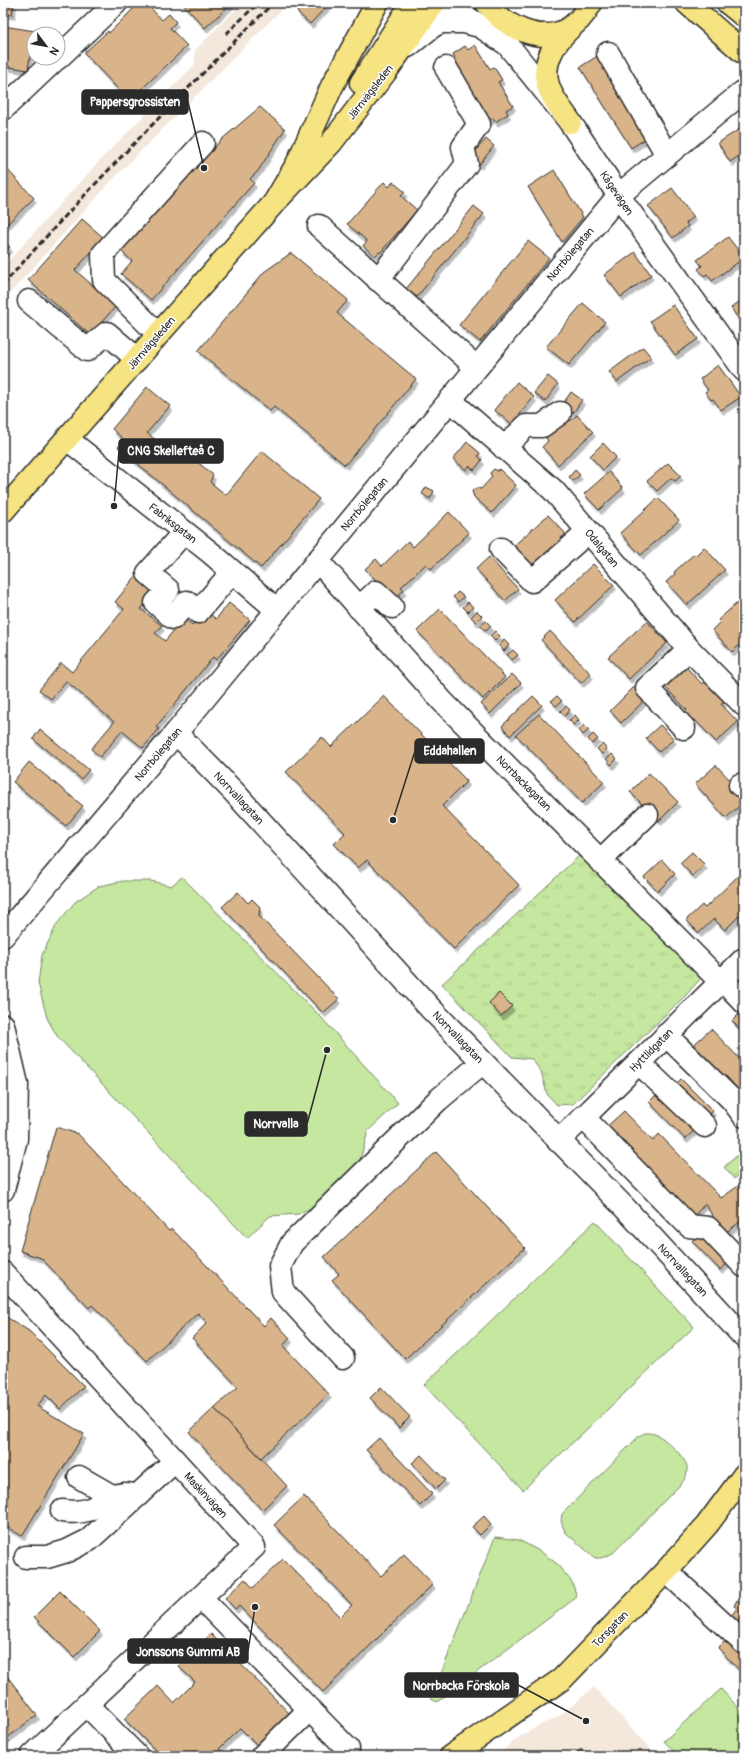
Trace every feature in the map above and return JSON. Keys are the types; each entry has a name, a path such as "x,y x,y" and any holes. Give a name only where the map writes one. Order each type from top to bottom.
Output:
{"main road":[{"path":"274,203 297,164 332,86 377,3"},
{"name":"Järnvägsleden","path":"299,176 365,78 412,3"},
{"name":"Järnvägsleden","path":"3,511 274,203 331,143 400,53 434,3"},
{"path":"487,3 505,21 521,29 540,34 549,35 560,33 579,21"},
{"path":"570,122 549,88 547,71 548,58 553,47 564,34 579,21 591,3"},
{"path":"687,3 744,53"},
{"path":"728,3 744,16"},
{"name":"Torsgatan","path":"451,1756 562,1679 666,1571 707,1525 744,1475"}],"street":[{"path":"66,50 116,3"},
{"name":"Kågevägen","path":"448,3 455,10 507,44 570,122 619,195 744,370"},
{"name":"Kågevägen","path":"400,53 422,33 441,22 464,22 480,26"},
{"path":"608,53 667,155"},
{"path":"3,109 49,66"},
{"path":"378,280 467,164 463,147 479,124 446,68"},
{"name":"Norrbölegatan","path":"3,936 175,734 619,195 740,93"},
{"path":"158,334 104,280 102,254 203,143"},
{"path":"319,226 476,367"},
{"path":"29,301 87,350 107,333 137,359"},
{"name":"Odalgatan","path":"452,398 458,407 553,490 689,649 744,705"},
{"path":"504,448 526,426 542,426 560,413"},
{"name":"Fabriksgatan","path":"67,439 184,532 277,610"},
{"path":"184,532 148,573 168,590 156,603 173,618 187,602 198,612 232,572"},
{"path":"501,549 532,580 588,532"},
{"name":"Norrbackagatan","path":"316,562 443,702 600,861 744,1002"},
{"path":"359,608 376,592 392,607"},
{"path":"684,728 647,688 689,649"},
{"name":"Norrvallagatan","path":"175,734 185,742 234,792 426,1004 558,1141 624,1206 744,1336"},
{"path":"600,861 647,815"},
{"name":"Hyttlidgatan","path":"558,1141 744,959"},
{"path":"3,1025 17,1084 16,1139 3,1190"},
{"path":"666,1035 732,1100 744,1116"},
{"path":"343,1358 283,1292 280,1266 292,1243 438,1100 482,1063"},
{"path":"639,1063 705,1126"},
{"path":"583,1117 688,1226 708,1228 744,1266"},
{"name":"Maskinvägen","path":"3,1273 254,1547 32,1756"},
{"path":"26,1557 47,1558 67,1551 89,1540 175,1461"},
{"path":"79,1477 112,1496"},
{"path":"62,1511 77,1513 96,1507 112,1496 124,1494 138,1495"},
{"path":"666,1571 744,1643"},
{"path":"201,1598 348,1749"},
{"path":"87,1705 137,1756"},
{"path":"262,1756 310,1709"}],"shaded area":[{"path":"242,3 288,3 117,175 3,301 3,267 101,159 195,64 195,50"},
{"path":"594,1687 657,1756 497,1756 516,1739 538,1726 558,1717"}],"green space":[{"path":"581,854 702,977 686,995 573,1104 557,1105 547,1094 541,1072 532,1059 512,1057 442,984"},
{"path":"182,877 320,1016 398,1103 368,1131 359,1164 320,1204 298,1214 270,1216 247,1238 57,1036 47,1018 38,983 42,955 57,924 75,902 99,886 123,881 151,881 171,886"},
{"path":"741,1152 744,1155 744,1171 734,1179 724,1167"},
{"path":"595,1221 694,1327 523,1490 424,1385"},
{"path":"645,1433 657,1435 675,1449 686,1463 686,1476 681,1484 613,1553 601,1558 595,1558 565,1532 561,1521 562,1514 639,1436"},
{"path":"495,1537 519,1540 541,1552 556,1563 572,1582 577,1597 437,1702 431,1699"},
{"path":"721,1689 744,1714 744,1756 678,1756 664,1741"}],"building":[{"path":"3,3 14,3 12,15 3,13"},
{"path":"139,3 146,3 162,20 169,14 176,22 170,28 187,46 129,101 84,53 108,31 109,33"},
{"path":"182,3 232,3 205,28"},
{"path":"306,3 330,3 310,24 297,12"},
{"path":"3,26 26,30 26,66 29,66 28,70 3,66"},
{"path":"475,45 490,69 494,67 502,80 498,82 513,106 506,110 508,114 495,122 493,118 486,123 448,62 455,58 453,54 465,46 468,50"},
{"path":"599,55 650,136 631,148 580,67"},
{"path":"260,107 285,129 258,171 250,179 254,183 151,300 121,274 132,261 121,251 221,140"},
{"path":"744,123 744,163 739,156 730,162 718,143 741,128 742,124"},
{"path":"486,139 494,146 479,165 470,157"},
{"path":"3,165 34,198 3,228"},
{"path":"554,170 583,217 562,242 528,187"},
{"path":"384,182 389,187 393,182 405,192 401,196 417,210 380,253 379,252 375,256 363,246 367,241 347,224"},
{"path":"672,188 694,217 686,223 688,226 673,238 648,206"},
{"path":"474,206 484,214 417,297 406,289"},
{"path":"82,219 104,238 75,270 116,306 90,335 28,280"},
{"path":"728,237 744,258 712,281 707,274 704,276 698,269 702,266 697,260"},
{"path":"3,240 10,247 3,254"},
{"path":"528,241 549,258 480,342 459,325"},
{"path":"635,252 651,275 621,297 604,275"},
{"path":"291,253 348,300 337,313 416,379 345,465 274,407 270,411 198,351 264,272"},
{"path":"744,298 744,327 731,308"},
{"path":"583,303 605,322 569,365 546,347"},
{"path":"673,305 698,339 675,355 650,321"},
{"path":"643,347 651,357 617,382 609,372"},
{"path":"718,365 741,397 721,410 713,399 711,400 705,392 708,390 700,379"},
{"path":"548,376 558,384 545,402 534,393"},
{"path":"517,382 534,397 512,424 494,410"},
{"path":"147,387 170,406 147,433 167,449 176,444 213,475 210,482 226,495 262,451 319,499 261,568 118,447 124,440 112,429"},
{"path":"571,392 582,400 573,413 562,405"},
{"path":"577,415 593,432 558,465 542,447 548,441 546,438 567,418 570,421"},
{"path":"467,442 480,453 478,456 482,460 474,470 469,466 466,470 453,459"},
{"path":"603,443 616,457 603,470 590,456"},
{"path":"668,463 681,476 675,481 671,478 657,491 647,481"},
{"path":"494,469 498,471 499,469 516,485 492,513 474,497 472,491 476,488 481,489 492,477 490,473"},
{"path":"575,470 580,475 573,481 569,477"},
{"path":"609,472 623,488 599,510 584,494"},
{"path":"426,487 434,491 430,499 422,494"},
{"path":"658,498 679,520 641,555 620,533"},
{"path":"449,512 469,533 431,569 426,564 401,587 404,590 394,599 365,569 376,559 382,566 408,541 413,547"},
{"path":"548,515 566,534 561,538 562,540 527,570 509,550"},
{"path":"704,547 725,570 687,605 666,582 675,574 674,572"},
{"path":"489,557 518,589 505,601 476,569"},
{"path":"593,564 614,585 575,622 555,600"},
{"path":"136,576 155,592 141,609 162,626 155,633 165,641 184,618 192,625 205,610 216,619 229,603 250,620 216,660 213,657 156,727 159,729 143,748 122,731 100,757 91,749 114,722 66,681 51,699 39,690 61,663 72,672 124,609 115,602"},
{"path":"458,592 464,597 458,602 453,597"},
{"path":"744,600 744,641 732,652 712,630 720,622 718,620 737,603 739,605"},
{"path":"468,602 473,607 468,612 463,607"},
{"path":"440,609 505,677 483,699 417,631"},
{"path":"477,611 482,616 476,622 471,617"},
{"path":"486,621 491,626 486,631 480,626"},
{"path":"647,621 667,643 629,679 608,657"},
{"path":"495,631 500,636 495,641 490,636"},
{"path":"550,631 591,674 581,683 541,640"},
{"path":"504,640 509,645 504,651 499,646"},
{"path":"513,650 518,655 512,660 507,655"},
{"path":"686,667 702,684 705,682 724,702 721,704 738,722 716,742 694,719 692,722 684,713 687,710 665,687"},
{"path":"512,674 521,683 490,714 481,704"},
{"path":"635,686 647,698 621,723 610,711"},
{"path":"384,696 467,781 442,806 519,885 454,949 367,860 358,868 334,844 345,833 286,772 322,737 331,747"},
{"path":"533,696 542,705 510,736 502,726"},
{"path":"557,696 562,701 556,706 551,701"},
{"path":"566,706 570,710 565,716 560,711"},
{"path":"539,714 604,782 582,803 516,735"},
{"path":"575,715 579,720 574,725 569,720"},
{"path":"584,725 589,730 583,735 579,730"},
{"path":"660,725 674,739 659,752 646,738"},
{"path":"40,729 89,770 81,779 33,739"},
{"path":"593,734 598,739 592,744 588,739"},
{"path":"602,744 607,749 602,754 597,749"},
{"path":"612,754 617,759 611,765 606,759"},
{"path":"29,762 83,806 66,826 13,782"},
{"path":"716,765 744,795 744,802 726,818 695,784"},
{"path":"649,773 678,802 659,821 630,792"},
{"path":"692,852 705,865 693,876 680,863"},
{"path":"662,860 675,874 658,891 644,877"},
{"path":"742,872 744,873 744,911 725,930 714,919 699,933 686,920 702,905 705,908"},
{"path":"238,892 248,903 252,899 260,907 259,916 339,999 323,1013 222,907"},
{"path":"499,993 512,1006 501,1016 489,1003"},
{"path":"741,1012 744,1016 744,1034 732,1021"},
{"path":"711,1029 740,1059 744,1055 744,1096 726,1076 720,1082 689,1049"},
{"path":"681,1079 713,1111 704,1120 672,1088"},
{"path":"657,1094 694,1131 685,1139 649,1102"},
{"path":"624,1111 653,1141 659,1134 721,1198 744,1182 744,1219 724,1234 705,1204 693,1217 639,1158 633,1163 602,1131"},
{"path":"56,1127 78,1134 169,1231 172,1229 264,1326 271,1318 290,1338 283,1346 329,1394 261,1458 214,1408 238,1387 192,1338 207,1323 198,1313 147,1361 92,1305 89,1308 41,1258 20,1251"},
{"path":"436,1152 525,1248 405,1359 332,1280 339,1274 324,1257"},
{"path":"700,1233 729,1262 720,1270 692,1241"},
{"path":"3,1315 29,1331 84,1386 60,1409 46,1395 37,1406 84,1434 22,1536 3,1525"},
{"path":"381,1387 410,1417 399,1428 370,1398"},
{"path":"214,1408 287,1486 262,1510 189,1432"},
{"path":"379,1438 432,1494 420,1506 366,1450"},
{"path":"421,1455 445,1480 436,1489 412,1463"},
{"path":"304,1496 381,1576 404,1554 433,1584 323,1692 239,1606 235,1609 225,1598 245,1579 253,1588 283,1559 340,1617 352,1605 274,1525"},
{"path":"484,1516 491,1524 480,1535 472,1527"},
{"path":"60,1591 100,1631 74,1657 34,1617"},
{"path":"744,1598 744,1632 728,1620 737,1608 734,1606 737,1600 741,1603"},
{"path":"211,1634 291,1715 259,1747 240,1728 219,1749 226,1756 161,1756 124,1719 158,1686 174,1703 195,1682 178,1666"},
{"path":"727,1639 744,1657 744,1675 718,1648"},
{"path":"3,1671 37,1715 3,1741"},
{"path":"581,1749 587,1756 573,1756"}],"railway":[{"path":"226,34 258,3"},
{"path":"3,285 102,177 273,3"}],"place":[{"name":"Pappersgrossisten","path":"204,168"},
{"name":"CNG Skellefteå C","path":"114,506"},
{"name":"Eddahallen","path":"393,820"},
{"name":"Norrvalla","path":"327,1050"},
{"name":"Jonssons Gummi AB","path":"255,1607"},
{"name":"Norrbacka Förskola","path":"586,1721"}]}
